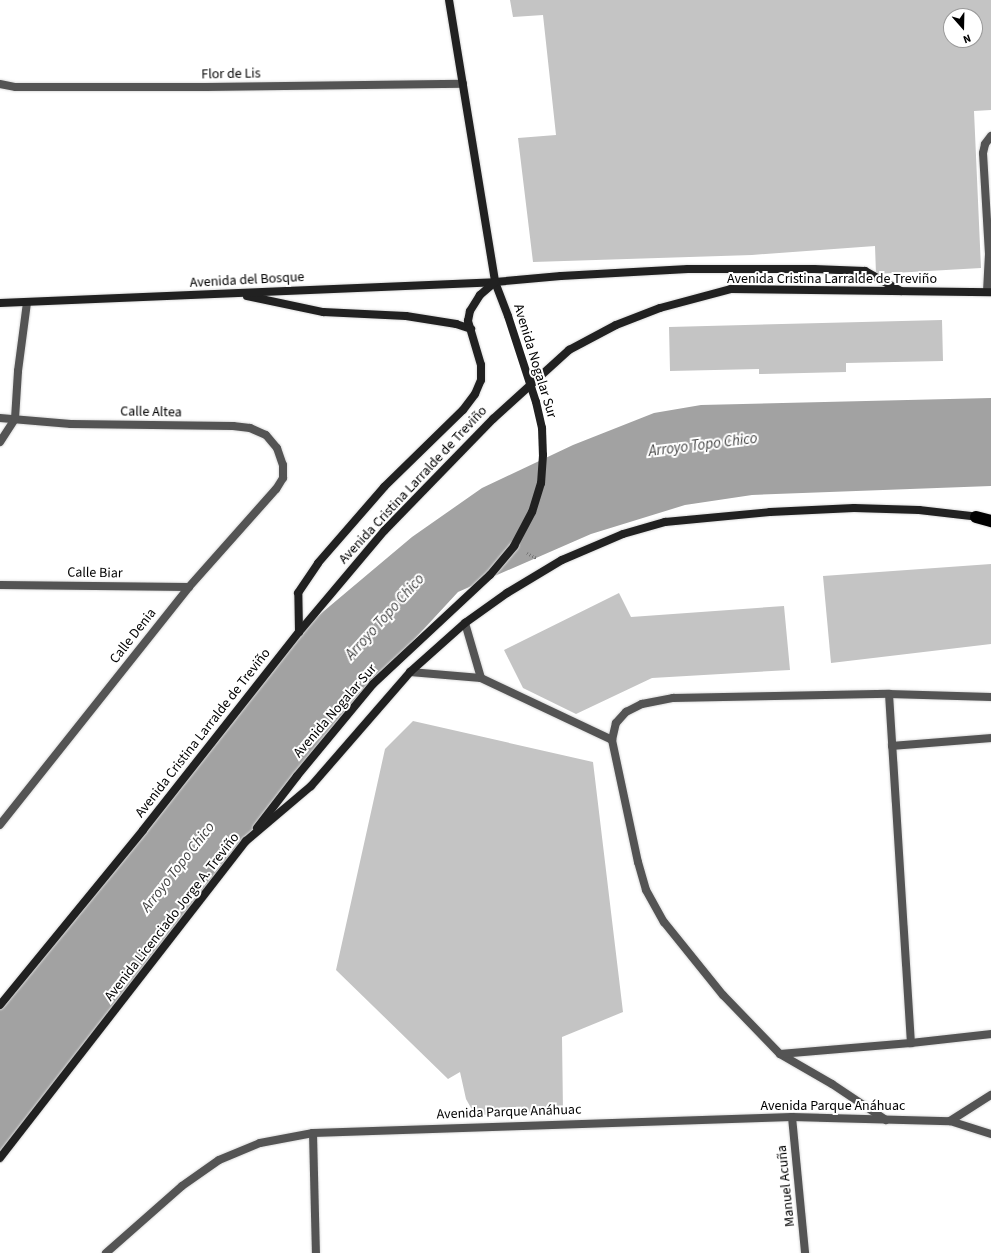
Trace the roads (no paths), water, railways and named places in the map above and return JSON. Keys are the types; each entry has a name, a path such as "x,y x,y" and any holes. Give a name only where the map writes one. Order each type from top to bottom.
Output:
{"highway":[{"path":"976,517 991,521"}],"main road":[{"name":"Avenida Nogalar Sur","path":"246,841 297,776 373,684 490,575 514,546 532,512 540,483 543,455 542,428 536,402 508,316 495,282 448,0"},
{"name":"Avenida del Bosque","path":"0,303 495,282 561,276 688,269 814,269 865,271 901,292"},
{"path":"299,632 298,593 318,563 384,488 463,410 475,394 481,380 481,365 468,321 470,311 480,295 495,282"},
{"name":"Avenida Cristina Larralde de Treviño","path":"0,1005 143,830 299,632 396,519 492,419 569,350 616,325 653,310 731,289 989,292"},
{"path":"235,294 323,312 406,316 456,324 471,329"},
{"name":"Avenida Licenciado Jorge A. Treviño","path":"0,1158 246,841 311,786 410,672 465,623 507,593 562,560 623,534 665,522 770,512 854,508 919,510 976,517 991,517"}],"street":[{"name":"Flor de Lis","path":"0,84 16,87 143,87 462,84"},
{"path":"989,292 989,230 983,153 985,144 991,136"},
{"path":"0,442 15,419 18,371 27,303"},
{"name":"Calle Altea","path":"0,418 70,424 233,426 250,428 266,435 277,448 283,464"},
{"name":"Calle Denia","path":"0,825 189,587 276,489 283,478 283,464"},
{"name":"Calle Biar","path":"0,585 189,587"},
{"path":"465,623 481,678"},
{"path":"410,672 481,678 612,740"},
{"path":"889,694 911,1043"},
{"path":"886,1120 832,1084 780,1054 746,1020 699,966 664,922 646,890 629,827 612,740 616,723 626,712 642,704 673,698 889,694 991,697"},
{"path":"892,746 991,738"},
{"path":"780,1054 911,1043 991,1034"},
{"path":"950,1121 991,1095"},
{"name":"Avenida Parque Anáhuac","path":"106,1253 182,1186 219,1160 260,1143 313,1133 792,1117 950,1121 991,1134"},
{"name":"Manuel Acuña","path":"792,1117 805,1253"},
{"path":"313,1133 316,1253"}],"water":[{"name":"Arroyo Topo Chico","path":"991,398 991,486 752,495 685,505 591,534 458,592 373,684 0,1158 0,1005 299,632 412,537 482,488 573,445 654,413 701,405"}]}
